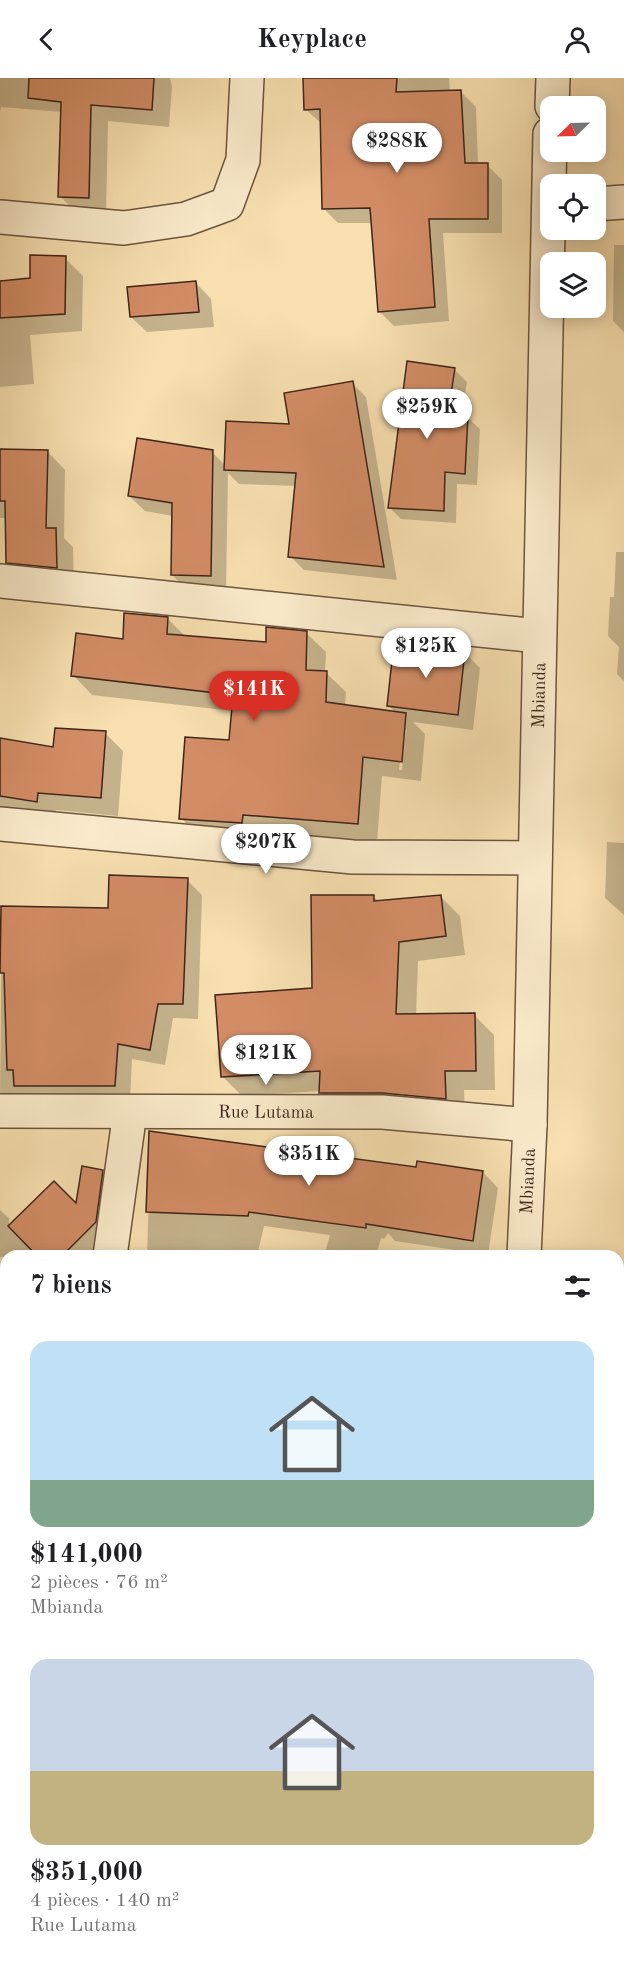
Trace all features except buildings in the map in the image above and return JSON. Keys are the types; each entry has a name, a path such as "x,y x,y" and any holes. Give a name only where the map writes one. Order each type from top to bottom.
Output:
{"street":[{"path":"0,217 124,228 186,219 227,204 243,160 247,78"},
{"path":"552,96 553,78"},
{"path":"606,203 624,202"},
{"name":"Mbianda","path":"524,1250 530,1125 548,240"},
{"path":"0,581 539,636"},
{"path":"0,824 353,857 535,858"},
{"name":"Rue Lutama","path":"0,1111 382,1112 530,1125"},
{"path":"111,1250 130,1112"}]}
